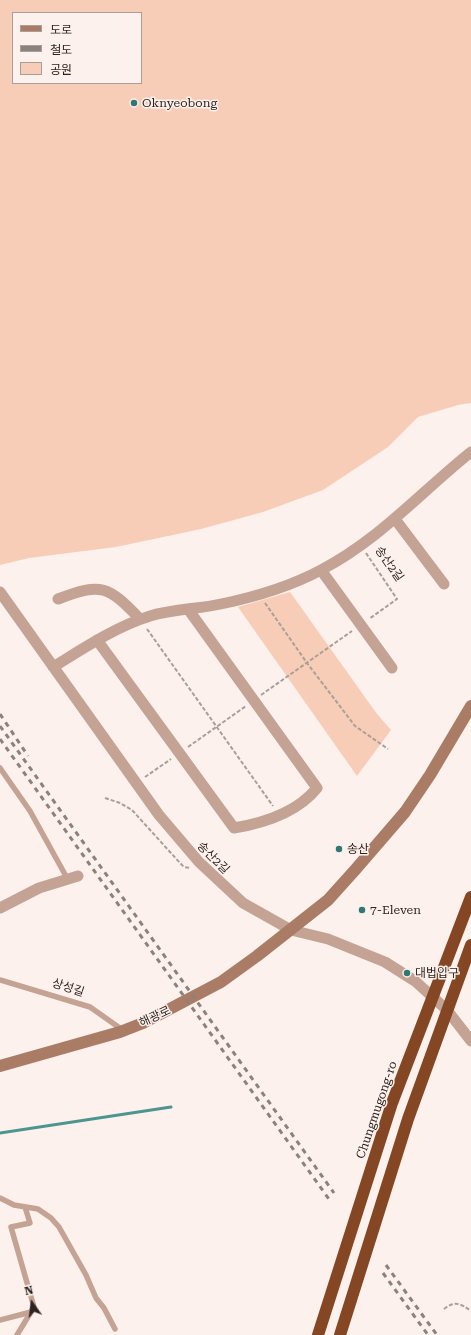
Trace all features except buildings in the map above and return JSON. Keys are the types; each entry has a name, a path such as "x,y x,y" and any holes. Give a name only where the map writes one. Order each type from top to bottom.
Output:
{"highway":[{"path":"464,916 471,888"},
{"name":"Chungmugong-ro","path":"318,1335 392,1103 471,897"},
{"path":"340,1335 408,1120 471,945"}],"main road":[{"name":"해광로","path":"0,1066 124,1031 167,1012 221,982 291,930 328,900 405,812 430,775 471,706"}],"street":[{"name":"송산2길","path":"53,667 97,640 140,619 157,614 221,604 258,594 321,570 360,546 395,519 442,475 471,452"},
{"path":"395,519 444,584"},
{"path":"321,570 392,668"},
{"path":"58,599 80,591 101,589 120,599 140,619"},
{"name":"송산2길","path":"0,592 170,830 203,866 243,903 291,930 328,940 391,966 415,981 447,1010 471,1041"},
{"path":"97,640 234,828 266,821 280,815 305,800 317,788 188,609"},
{"path":"0,908 26,893 72,877"}],"lane":[{"path":"0,768 30,811 72,877"},
{"name":"상성길","path":"0,980 90,1007 124,1031"},
{"path":"0,1198 14,1206 25,1207 45,1213 59,1227 114,1329"},
{"path":"17,1335 34,1307 11,1227 30,1223 25,1207"},
{"path":"0,1320 31,1312"}],"path":[{"name":"송산2길","path":"136,783 397,599 360,546"},
{"path":"258,594 307,663 355,726 388,749"},
{"path":"140,619 218,726 280,815"},
{"path":"106,798 120,803 132,810 184,867 203,866"},
{"path":"444,1309 450,1304 460,1304 471,1311"}],"green space":[{"path":"0,0 471,0 471,403 458,405 418,417 388,447 323,490 263,512 201,529 116,547 29,558 0,565"},
{"path":"290,592 377,714 391,730 357,776 238,607"}],"waterway":[{"path":"0,1133 171,1107"}],"railway":[{"path":"0,714 28,756"},
{"path":"0,726 334,1193"},
{"path":"0,739 331,1202"},
{"path":"386,1265 437,1335"},
{"path":"383,1273 428,1335"}],"place":[{"name":"Oknyeobong","path":"134,103"},
{"name":"송산","path":"339,849"},
{"name":"7-Eleven","path":"362,910"},
{"name":"대법입구","path":"407,973"}]}
